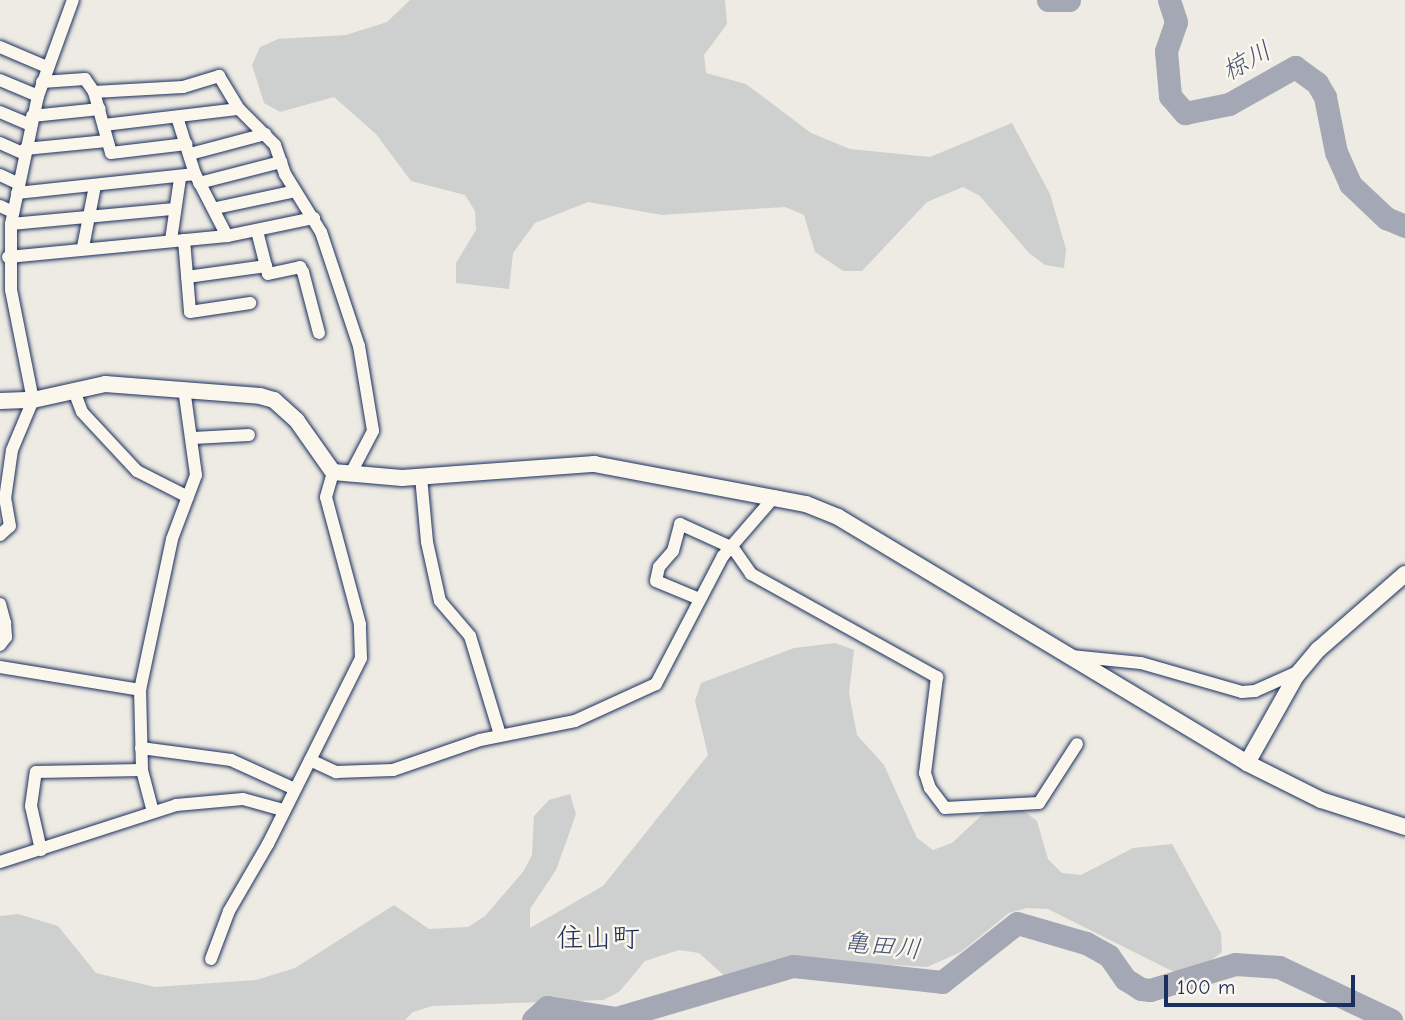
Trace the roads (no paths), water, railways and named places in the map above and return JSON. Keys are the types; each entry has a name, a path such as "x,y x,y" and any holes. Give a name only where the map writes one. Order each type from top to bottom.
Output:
{"street":[{"path":"0,535 10,526 5,499 12,450 33,400 6,247 31,120 42,82 73,0"},
{"path":"0,47 47,68"},
{"path":"94,92 183,87 219,76 239,109 275,145 295,191 314,218 349,313 369,394 373,431 350,474"},
{"path":"42,82 85,79 94,92 100,109 111,153 188,149 265,134"},
{"path":"0,80 38,96"},
{"path":"0,112 31,120 100,109"},
{"path":"104,125 239,109"},
{"path":"177,117 197,179 216,208 227,236"},
{"path":"0,143 25,151 107,141"},
{"path":"0,176 18,188 95,186 180,178 197,179 281,162"},
{"path":"180,178 174,209 187,277 190,312 250,303"},
{"path":"83,247 95,186"},
{"path":"216,208 295,191"},
{"path":"0,206 12,218 89,216 174,209"},
{"path":"6,247 83,247 227,236 314,218"},
{"path":"257,231 268,274 300,267 319,333"},
{"path":"187,277 266,266"},
{"path":"0,401 33,400 105,384 184,389 274,400 297,421 333,472 421,477 594,464 775,496 838,517 1247,763 1321,800 1405,827"},
{"path":"153,812 142,769 140,690 163,573 196,475 193,438 184,389"},
{"path":"74,391 82,412 137,471 188,496"},
{"path":"193,438 248,435"},
{"path":"211,959 229,911 347,689 363,647 326,497 333,472"},
{"path":"421,477 427,542 440,601 473,641 499,735"},
{"path":"310,760 336,772 393,770 499,735 509,738 575,721 656,684 697,598 723,556 733,548 775,496"},
{"path":"697,598 656,581 659,567 673,551 680,524 733,548 751,573 937,677 925,773 930,789 945,808 1039,803 1077,744"},
{"path":"1247,763 1302,670 1361,608 1405,574"},
{"path":"0,604 6,637 0,645"},
{"path":"1068,657 1142,663 1242,692 1255,691 1302,670"},
{"path":"0,667 140,690"},
{"path":"141,748 231,760 295,789"},
{"path":"41,850 31,806 36,772 142,769"},
{"path":"0,862 176,805 243,799 283,810"}],"waterway":[{"name":"椋川","path":"1048,0 1069,0"},
{"name":"椋川","path":"1169,0 1176,22 1166,51 1170,96 1185,113 1229,104 1295,67 1317,83 1325,97 1336,152 1350,184 1386,218 1405,226"},
{"name":"亀田川","path":"533,1020 547,1007 616,1018 793,966 942,982 1017,923 1086,943 1109,956 1125,979 1141,989 1150,990 1235,964 1279,967 1391,1020"}],"district":[{"name":"住山町","path":"598,938"}]}
